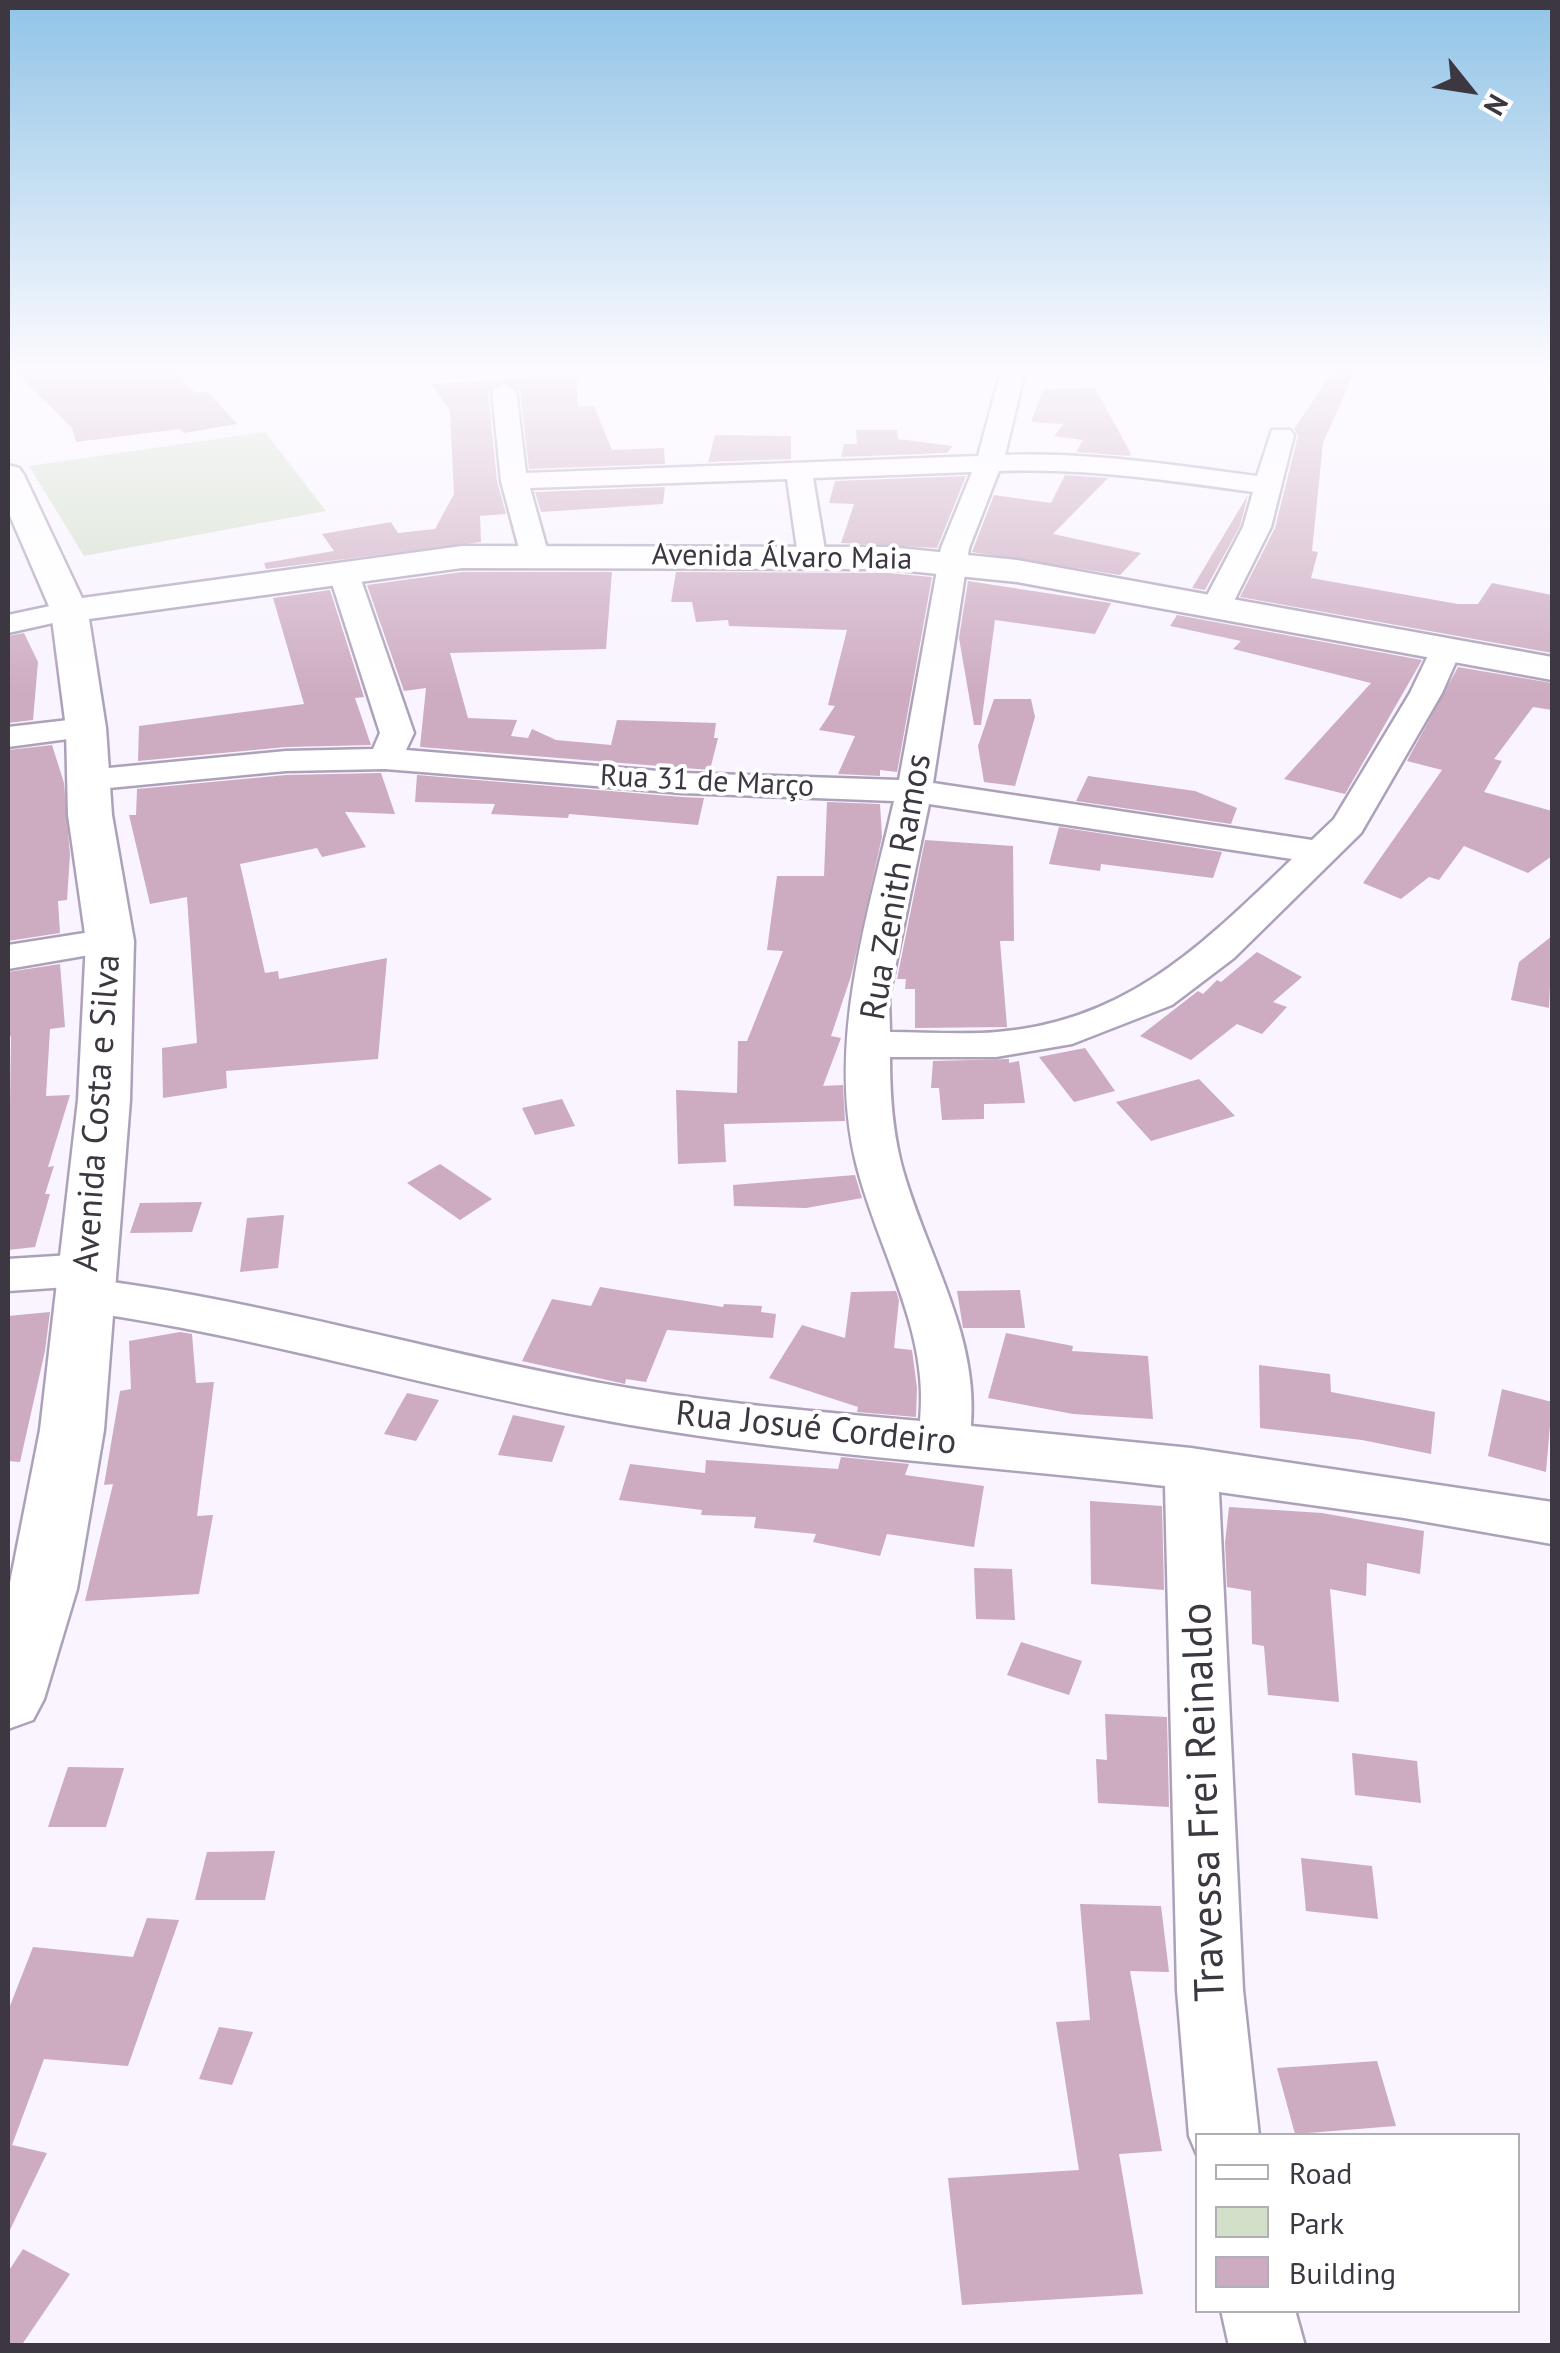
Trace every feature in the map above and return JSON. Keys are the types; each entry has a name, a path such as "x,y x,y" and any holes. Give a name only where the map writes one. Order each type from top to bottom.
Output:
{"street":[{"name":"Avenida Costa e Silva","path":"8,1699 44,1589 72,1430 104,1100 110,940 88,780 86,728 65,603 9,477"},
{"path":"514,477 535,556"},
{"path":"514,481 647,477"},
{"path":"800,477 812,556"},
{"name":"Rua Zenith Ramos","path":"944,1442 949,1392 940,1340 879,1165 869,1114 869,998 914,790 956,548 984,477"},
{"path":"1199,477 1268,486"},
{"path":"1217,605 1257,527 1270,477"},
{"name":"Avenida Álvaro Maia","path":"8,624 65,603 462,558 812,556 954,562 1217,605 1552,669"},
{"path":"343,571 397,733 385,759"},
{"path":"8,602 65,603"},
{"path":"870,1044 996,1045 1072,1032 1158,996 1220,950 1348,826 1426,692 1446,648"},
{"path":"8,737 86,728"},
{"name":"Rua 31 de Março","path":"88,780 286,760 385,759 682,783 914,790 1322,853"},
{"path":"8,957 110,940"},
{"name":"Rua Josué Cordeiro","path":"8,1275 87,1283 523,1387 661,1412 1190,1468 1412,1497 1552,1523"},
{"name":"Travessa Frei Reinaldo","path":"1190,1468 1210,1990 1224,2133"},
{"path":"1259,2313 1267,2346"}],"green space":[{"path":"36,477 300,477 326,511 84,556"}],"building":[{"path":"453,477 497,477 506,514 480,516 481,542 266,569 264,563 334,551 322,534 391,522 398,533 435,529 454,494"},
{"path":"966,477 937,548 841,543 854,504 829,503 835,481"},
{"path":"1064,477 1108,478 1053,534 1141,553 1120,575 972,552 994,495 1051,503"},
{"path":"1288,477 1320,477 1312,551 1318,552 1311,578 1458,604 1478,604 1492,583 1552,595 1552,653 1240,597 1275,528"},
{"path":"665,487 663,504 541,512 535,492"},
{"path":"1248,495 1240,526 1205,590 1192,588"},
{"path":"462,572 612,572 606,649 450,653 468,718 517,720 511,736 528,738 532,729 556,740 611,745 617,720 716,723 714,738 718,738 710,770 420,747 426,688 404,691 367,585"},
{"path":"676,572 889,573 932,577 897,772 880,770 880,776 838,774 855,736 819,730 835,706 828,705 847,630 729,626 728,620 696,622 692,602 671,602"},
{"path":"968,581 1111,603 1095,634 995,620 981,725 974,725 959,638"},
{"path":"330,590 364,697 355,698 371,745 286,747 138,761 139,726 304,704 273,598"},
{"path":"1177,615 1422,660 1345,794 1284,779 1371,683 1233,649 1241,641 1170,626"},
{"path":"24,633 38,662 33,720 8,723 8,636"},
{"path":"1458,667 1552,683 1552,710 1533,707 1494,759 1502,761 1484,792 1552,811 1552,856 1528,873 1464,846 1439,880 1429,877 1401,899 1363,883 1442,770 1407,761"},
{"path":"994,699 1031,699 1035,717 1015,786 984,782 978,746"},
{"path":"52,745 64,783 70,855 67,900 58,901 60,933 8,941 8,750"},
{"path":"381,773 395,814 345,812 366,847 322,857 317,848 240,864 265,973 278,971 279,979 387,958 378,1059 226,1071 227,1088 163,1098 162,1048 197,1043 187,897 150,904 129,815 136,815 137,789 286,775"},
{"path":"417,775 704,798 698,825 569,814 568,818 491,814 495,804 415,802"},
{"path":"1088,776 1195,791 1237,808 1231,824 1076,801"},
{"path":"827,802 880,804 882,837 851,976 831,1036 841,1038 823,1086 843,1085 845,1121 724,1124 726,1162 678,1164 676,1090 737,1093 738,1041 747,1041 783,951 767,950 777,876 824,876"},
{"path":"1059,827 1222,852 1213,878 1101,864 1100,871 1049,864"},
{"path":"925,840 1013,846 1014,941 1000,941 1007,1027 915,1028 915,989 905,989 906,979 897,979"},
{"path":"1552,936 1549,1008 1511,1000 1519,962"},
{"path":"1257,952 1302,977 1273,1002 1287,1007 1262,1034 1237,1024 1191,1060 1140,1036 1198,991 1203,994 1217,980 1221,982"},
{"path":"60,964 65,1027 50,1029 46,1096 70,1095 48,1167 54,1166 45,1194 50,1194 35,1247 8,1250 8,972"},
{"path":"1085,1048 1115,1091 1074,1102 1039,1057"},
{"path":"1009,1059 1009,1063 1019,1061 1025,1103 984,1104 984,1119 942,1120 939,1088 931,1088 933,1061"},
{"path":"1199,1079 1235,1116 1151,1141 1116,1102"},
{"path":"562,1099 575,1126 535,1135 522,1108"},
{"path":"440,1164 492,1199 460,1220 407,1183"},
{"path":"855,1175 862,1198 806,1208 734,1206 733,1185"},
{"path":"202,1202 192,1232 130,1233 140,1203"},
{"path":"284,1215 278,1268 240,1272 247,1218"},
{"path":"600,1287 723,1307 762,1306 761,1312 776,1314 773,1338 667,1330 646,1382 626,1379 625,1384 522,1361 552,1299 591,1306"},
{"path":"1020,1290 1025,1328 963,1328 957,1291"},
{"path":"896,1291 899,1300 894,1348 912,1350 916,1417 857,1412 858,1407 769,1378 802,1325 845,1338 851,1292"},
{"path":"50,1312 20,1462 8,1461 8,1316"},
{"path":"180,1332 192,1334 196,1383 214,1382 197,1516 213,1515 199,1594 85,1601 113,1484 104,1485 120,1391 131,1389 129,1341"},
{"path":"1006,1333 1073,1346 1072,1351 1148,1356 1153,1419 1073,1414 988,1398"},
{"path":"1259,1365 1330,1374 1331,1392 1435,1412 1431,1454 1362,1440 1260,1428"},
{"path":"1502,1389 1552,1402 1546,1472 1488,1456"},
{"path":"407,1393 439,1400 416,1441 384,1434"},
{"path":"513,1415 565,1426 552,1462 498,1455"},
{"path":"841,1457 909,1464 905,1475 984,1486 974,1547 887,1534 880,1556 813,1542 816,1534 754,1528 756,1517 701,1515 702,1510 619,1500 630,1464 705,1473 706,1460 838,1469"},
{"path":"1090,1501 1162,1506 1164,1590 1091,1584"},
{"path":"1229,1507 1322,1513 1424,1531 1420,1574 1367,1563 1366,1596 1330,1589 1339,1702 1268,1695 1264,1646 1252,1644 1251,1591 1227,1587 1225,1543"},
{"path":"974,1568 1012,1569 1015,1620 976,1619"},
{"path":"1021,1642 1082,1661 1069,1695 1007,1675"},
{"path":"1105,1714 1167,1717 1169,1807 1098,1803 1096,1759 1107,1760"},
{"path":"1352,1753 1417,1761 1421,1803 1355,1795"},
{"path":"68,1767 124,1768 106,1827 48,1827"},
{"path":"275,1851 265,1900 195,1900 207,1852"},
{"path":"1301,1858 1372,1866 1378,1919 1306,1911"},
{"path":"1080,1904 1161,1906 1169,1972 1130,1971 1162,2151 1119,2154 1143,2294 962,2305 948,2178 1079,2170 1056,2022 1090,2020"},
{"path":"147,1918 179,1920 128,2066 44,2059 12,2145 47,2153 8,2234 8,2011 33,1947 133,1957"},
{"path":"219,2027 253,2032 232,2085 199,2079"},
{"path":"1377,2061 1396,2126 1295,2133 1277,2068"},
{"path":"23,2249 70,2274 21,2346 8,2346 8,2272"}]}
